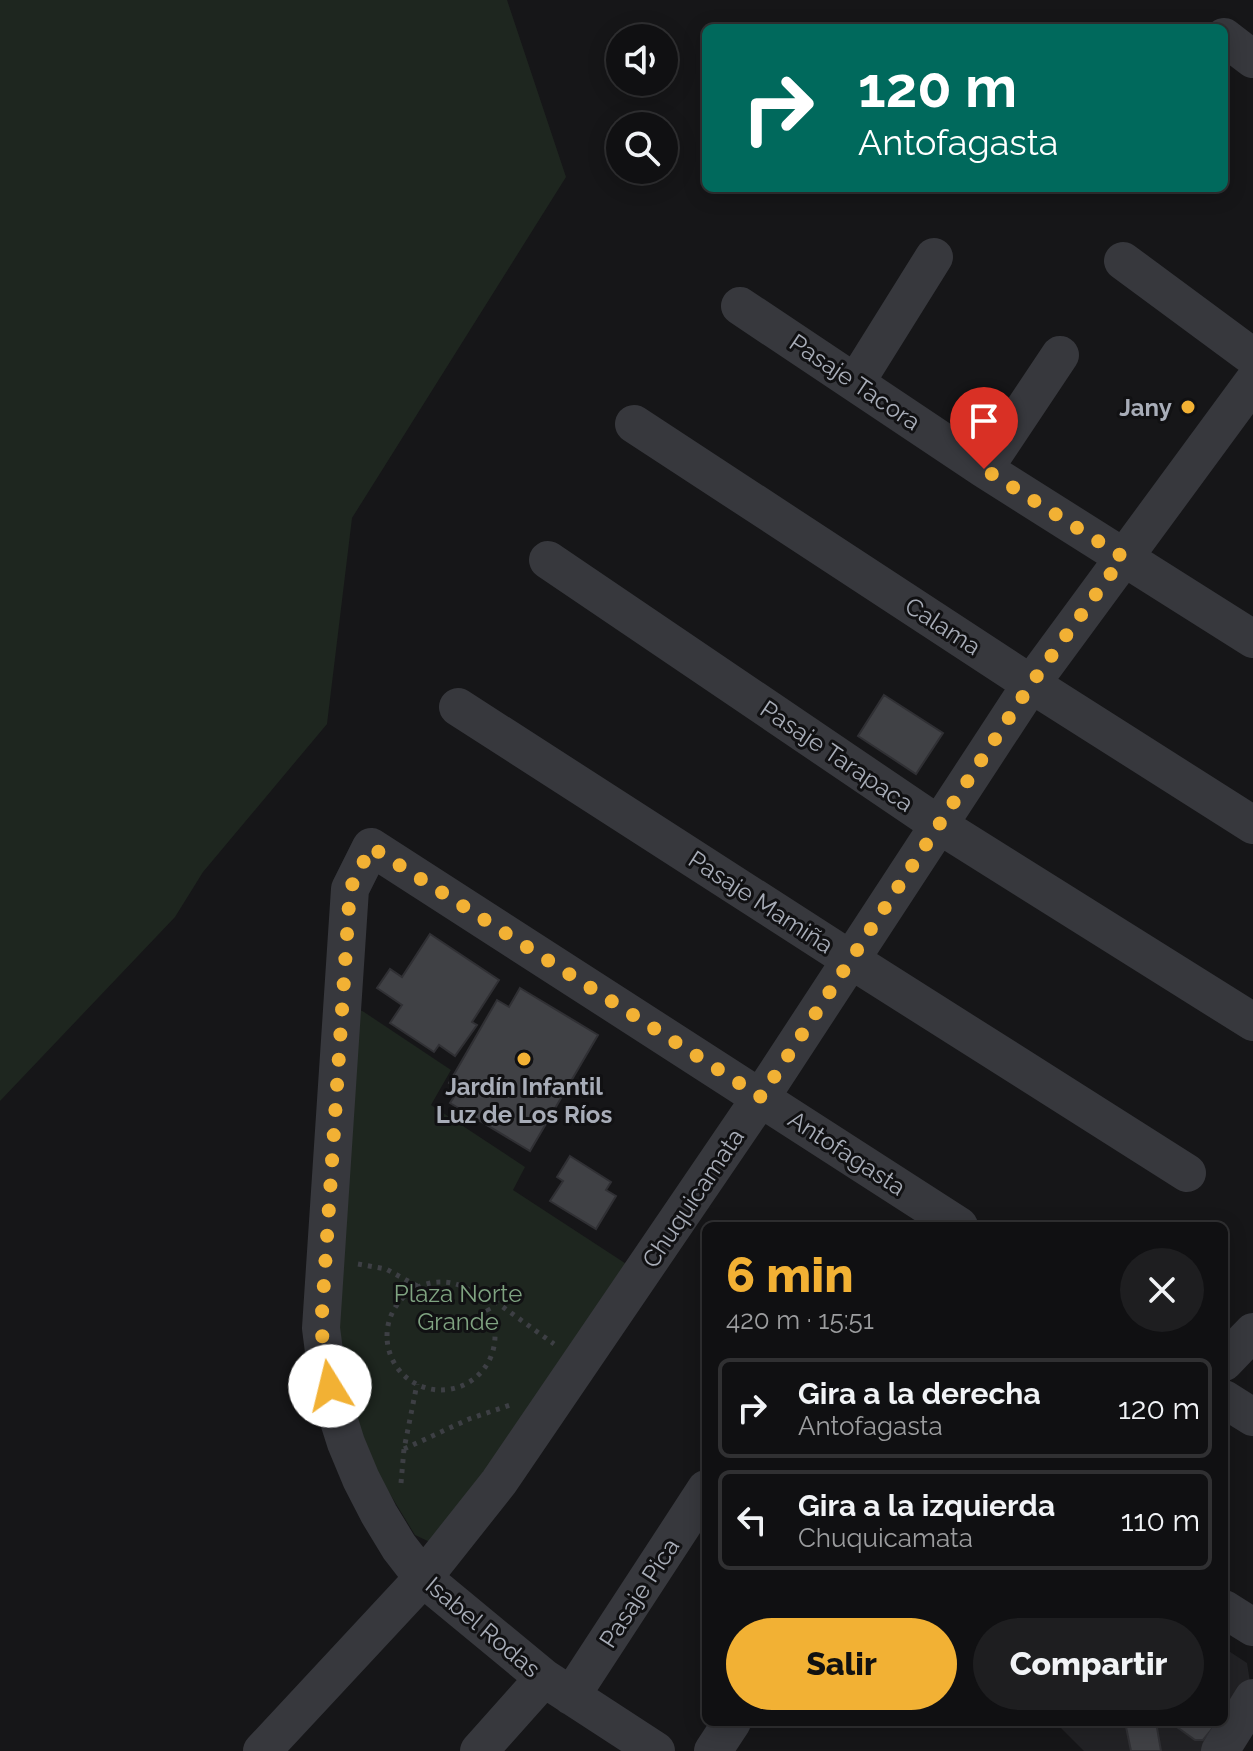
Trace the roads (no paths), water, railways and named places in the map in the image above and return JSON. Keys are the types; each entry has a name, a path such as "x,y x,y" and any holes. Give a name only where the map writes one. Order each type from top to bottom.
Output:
{"street":[{"path":"1228,40 1253,59"},
{"path":"856,382 934,257"},
{"path":"1123,261 1253,357"},
{"name":"Pasaje Tacora","path":"740,306 984,469 1253,639"},
{"path":"984,469 1060,355"},
{"name":"Chuquicamata","path":"262,1751 423,1578 499,1482 761,1097 1031,684 1253,382"},
{"name":"Calama","path":"634,424 1253,825"},
{"name":"Pasaje Tarapaca","path":"548,560 939,825 1253,1022"},
{"name":"Pasaje Mamiña","path":"458,707 1187,1173"},
{"name":"Antofagasta","path":"371,847 953,1222"},
{"name":"Isabel Rodas","path":"371,847 350,889 321,1328 334,1405 346,1443 379,1514 423,1578 558,1687 656,1751"},
{"path":"1228,1358 1253,1332"},
{"path":"1228,1401 1253,1417"},
{"name":"Pasaje Pica","path":"479,1751 558,1687 702,1494"},
{"path":"1228,1611 1253,1627"},
{"path":"1220,1751 1253,1698"},
{"path":"713,1751 729,1726"}],"place":[{"name":"Jany","path":"1188,407"},
{"name":"Jardín Infantil Luz de Los Ríos","path":"524,1059"}],"park label":[{"name":"Plaza Norte Grande","path":"458,1307"}]}
